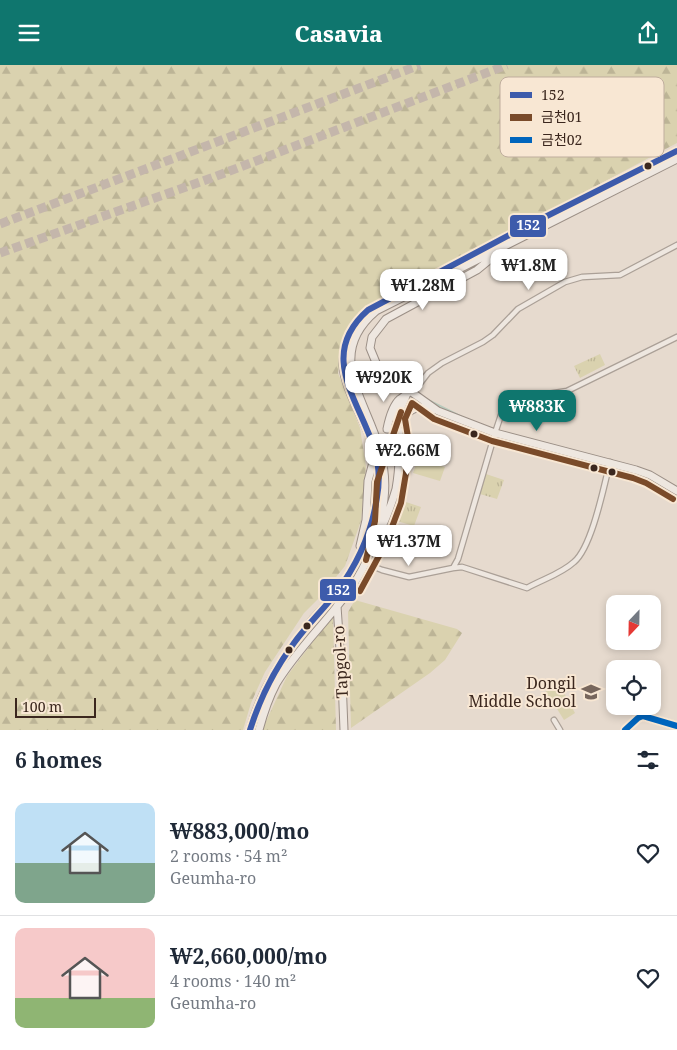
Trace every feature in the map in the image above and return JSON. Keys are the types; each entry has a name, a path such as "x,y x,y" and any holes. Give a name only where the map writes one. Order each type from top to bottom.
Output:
{"main road":[{"path":"250,730 266,687 277,667 309,624 336,594 357,559 373,520 379,482 373,447 345,378 342,364 348,339 359,317 368,310 517,231 677,151"},
{"path":"373,548 384,501 383,464 379,446 350,370 350,358 358,333 366,320 376,311 677,159"},
{"path":"438,411 408,393 382,369 370,352 372,337 378,327 391,316 477,270 510,243"},
{"path":"259,730 275,686 285,670 352,587 373,548 388,514 396,488 400,439 399,425 396,419 408,393"},
{"path":"400,439 396,431 387,429 394,408 400,399 408,393"},
{"path":"399,425 402,419 414,409 421,407 438,411 495,433 610,462 650,475 677,491"},
{"path":"357,559 366,520 368,481 372,466"},
{"name":"Tapgol-ro","path":"336,594 344,730"},
{"path":"625,730 638,717 643,716 677,726"}],"street":[{"path":"408,393 418,386 428,373 442,363 493,335 518,309 565,282 582,277 620,275 677,245"},
{"path":"453,568 458,559 501,415 509,407 535,396 567,391 677,337"},
{"path":"365,563 382,570 409,577 462,567 527,588 569,567 578,559 588,544 610,462"},
{"path":"554,720 560,730"}],"green space":[{"path":"0,65 677,65 677,143 664,150 664,77 500,77 500,157 651,157 357,315 348,330 342,349 338,373 360,428 366,467 361,521 345,566 304,613 265,672 251,703 243,730 0,730"},
{"path":"600,354 605,365 580,378 574,366"},
{"path":"418,459 445,467 440,481 413,473"},
{"path":"486,474 504,480 497,499 480,494"},
{"path":"403,501 421,507 414,526 397,521"},
{"path":"355,600 457,629 462,633 445,660 430,673 351,728 348,612"},
{"path":"333,618 336,730 262,730 287,676"},
{"path":"559,684 575,713 564,720 545,692"}],"waterway":[{"path":"426,399 466,419"}],"tunnel":[{"path":"0,224 420,65"},
{"path":"0,253 214,177 507,65"},
{"path":"378,452 387,429"}],"transit line":[{"name":"152","path":"250,730 263,696 287,653 351,571 362,548 375,510 378,485 377,460 346,378 345,344 353,327 368,310 517,231 677,151"},
{"name":"금천01","path":"360,591 386,543 401,503 406,473 408,437 405,419 412,403 434,419 492,441 633,478 646,483 673,499"},
{"name":"금천01","path":"366,560 375,521 377,482 401,412"},
{"name":"금천02","path":"625,730 643,716 677,726"}],"place":[{"name":"Dongil Middle School","path":"591,692"}]}
